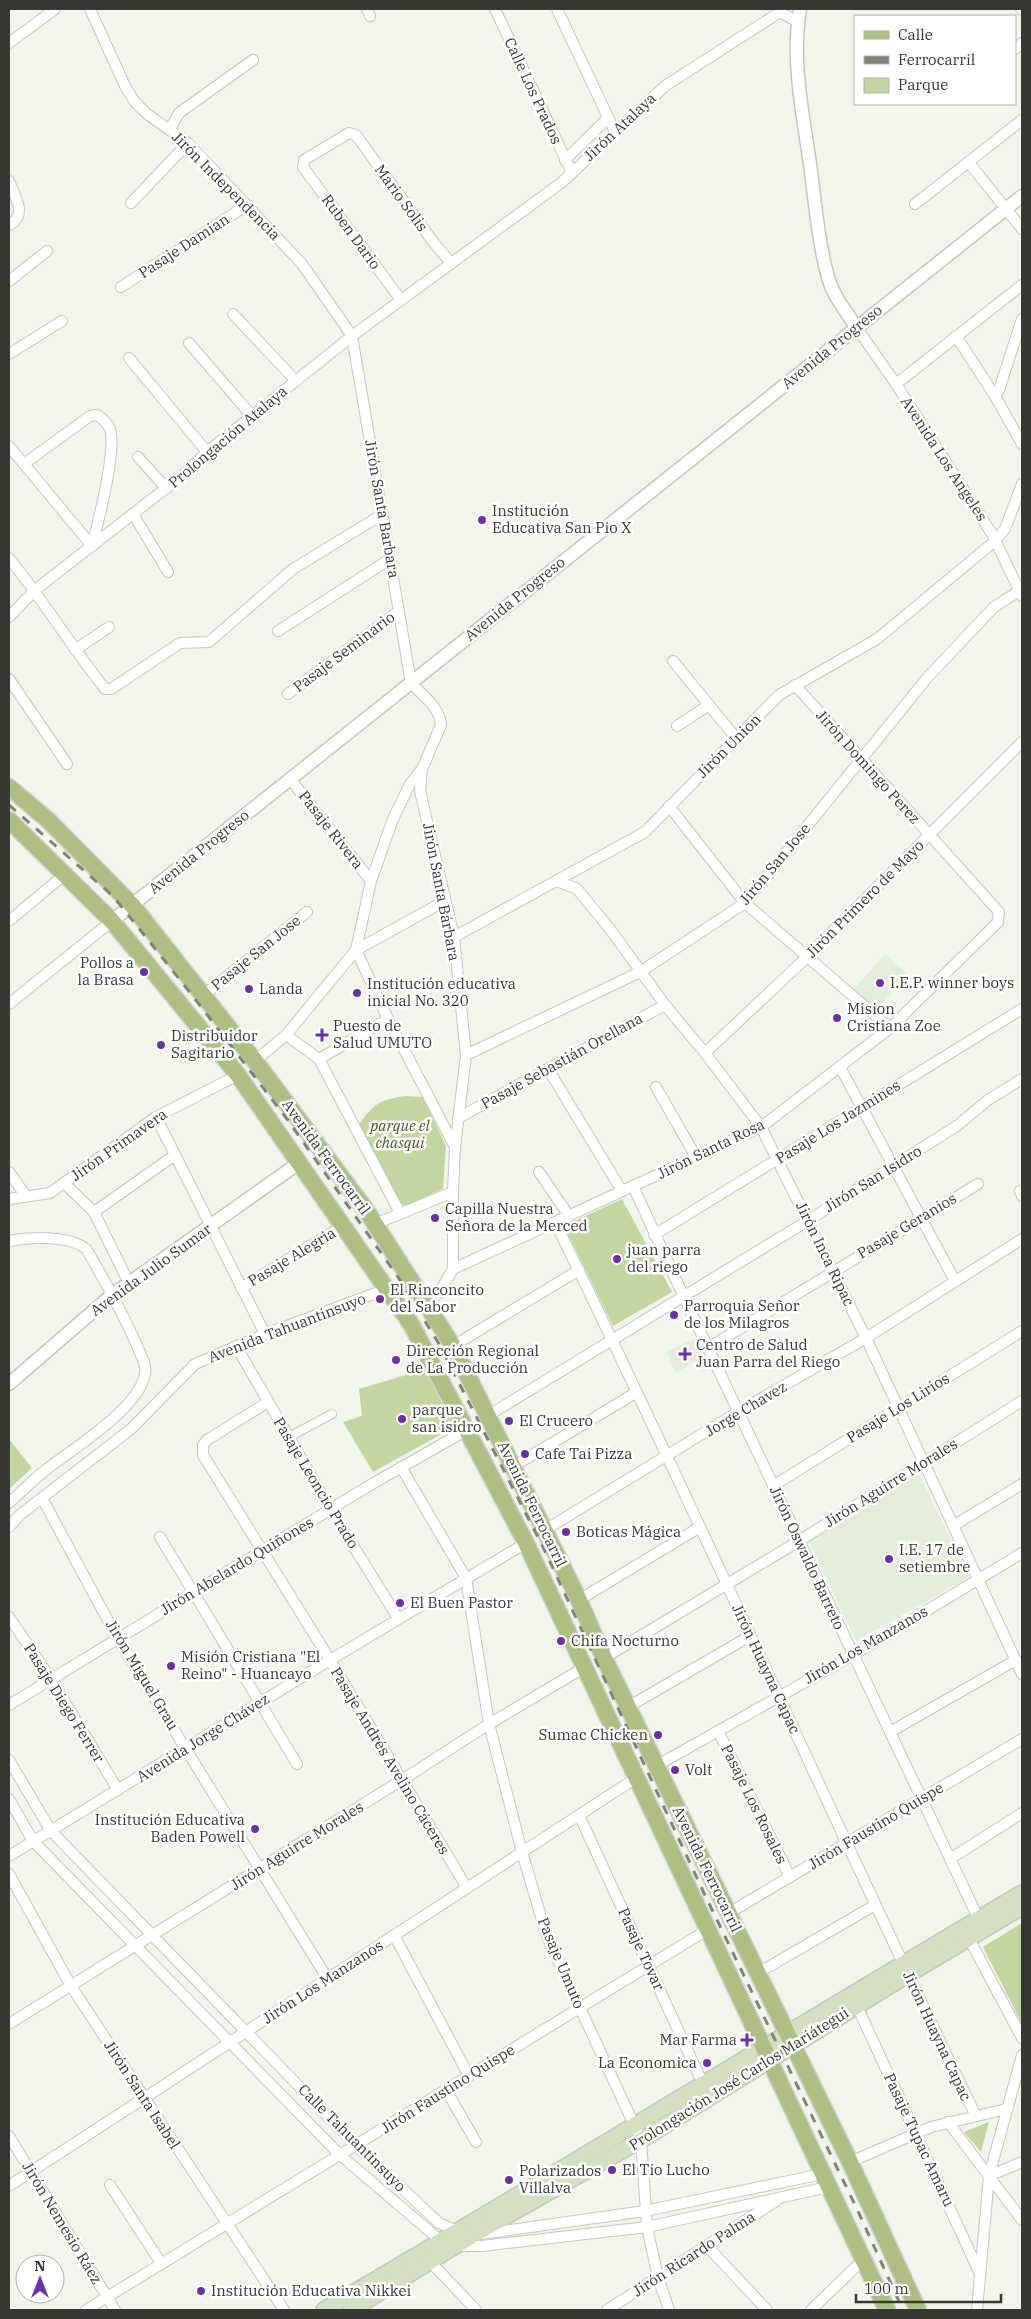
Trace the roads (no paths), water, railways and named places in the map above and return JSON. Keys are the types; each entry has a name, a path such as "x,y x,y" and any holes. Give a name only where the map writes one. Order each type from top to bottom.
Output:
{"main road":[{"name":"Avenida Ferrocarril","path":"9,787 49,821 132,905 204,995 375,1224 453,1346 489,1415 579,1600 604,1658 850,2162 918,2310"},
{"name":"Avenida Ferrocarril","path":"9,820 112,921 238,1075 411,1324 526,1543 887,2310"},
{"name":"Prolongación José Carlos Mariátegui","path":"451,2240 473,2235 641,2140 766,2054 981,1924 1022,1893"},
{"name":"Prolongación José Carlos Mariátegui","path":"981,1924 1022,1907"},
{"name":"Prolongación José Carlos Mariátegui","path":"790,2040 857,2006 905,1969"},
{"name":"Prolongación José Carlos Mariátegui","path":"451,2240 633,2125 703,2084 766,2054"},
{"path":"351,2310 451,2240"},
{"path":"324,2310 426,2256"}],"street":[{"path":"9,43 56,9"},
{"name":"Jirón Independencia","path":"90,9 125,86 134,101 147,114 188,143 302,264 352,336"},
{"name":"Calle Los Prados","path":"494,9 572,173"},
{"path":"557,9 615,132"},
{"path":"800,9 798,22 798,80 815,205 828,278 834,293 856,327"},
{"name":"Jirón Atalaya","path":"450,262 561,184 665,86 779,11 798,22"},
{"path":"170,129 179,113 254,60"},
{"path":"565,160 608,118"},
{"path":"916,204 1022,120"},
{"name":"Mario Solis","path":"302,164 304,160 352,133 450,262"},
{"path":"131,203 188,143"},
{"path":"969,163 1022,230"},
{"name":"Ruben Dario","path":"302,164 400,300"},
{"path":"9,181 20,208 19,215 11,224"},
{"name":"Avenida Progreso","path":"9,1004 1022,196"},
{"name":"Pasaje Damian","path":"121,287 246,205"},
{"path":"9,281 47,251"},
{"name":"Prolongación Atalaya","path":"9,616 35,590 166,488 207,452 352,336 450,262"},
{"path":"896,384 1022,285"},
{"path":"233,314 296,381"},
{"path":"995,396 999,390 1022,319"},
{"path":"9,354 62,322"},
{"name":"Avenida Los Angeles","path":"856,327 896,384 995,541 1021,592"},
{"name":"Jirón Santa Barbara","path":"352,336 410,683"},
{"path":"956,336 995,396 1022,444"},
{"path":"189,343 252,416"},
{"path":"128,358 207,452"},
{"path":"24,464 90,416 97,415 104,420 110,429 111,443 106,487 92,546"},
{"path":"9,446 92,546"},
{"path":"138,457 166,488"},
{"name":"Jirón Union","path":"454,937 645,832 779,695 877,639 995,541 1005,529 1022,484"},
{"path":"133,514 168,572"},
{"path":"9,558 35,590 75,650 105,689 111,689 176,645 190,642 209,642 293,569 382,514"},
{"path":"278,631 390,559"},
{"name":"Jirón San Jose","path":"466,1055 640,972 745,903 926,678 994,607 1021,592"},
{"name":"Pasaje Seminario","path":"288,694 399,611"},
{"path":"75,650 109,627"},
{"path":"673,661 736,738"},
{"path":"9,678 67,764"},
{"name":"Jirón Santa Bárbara","path":"410,683 438,712 440,718 440,725 422,769 420,791 454,937 466,1055 455,1147"},
{"name":"Jirón Domingo Perez","path":"795,685 999,912 1000,917"},
{"path":"677,726 709,705"},
{"name":"Jirón Primero de Mayo","path":"705,1053 807,957 1022,742"},
{"path":"422,769 410,784 393,819 371,881 356,950 388,1019 455,1147 452,1192 453,1269 440,1291 427,1304"},
{"name":"Pasaje Rivera","path":"290,778 371,881"},
{"path":"669,806 745,903 890,1028"},
{"path":"9,921 65,874"},
{"name":"Jirón Inca Ripac","path":"557,881 577,889 610,929 665,1005 762,1127 866,1338 1022,1674"},
{"path":"255,1061 286,1035 356,950 445,902"},
{"name":"Pasaje San Jose","path":"204,995 307,912"},
{"name":"Jirón Santa Rosa","path":"453,1269 762,1127 890,1028 998,922 1000,917"},
{"name":"Pasaje Sebastián Orellana","path":"458,1118 665,1005"},
{"name":"Pasaje Los Jazmines","path":"654,1235 1022,1009"},
{"path":"319,1059 388,1019"},
{"path":"286,1035 319,1059 400,1213"},
{"path":"840,1067 955,1280"},
{"path":"548,1069 622,1191"},
{"name":"Jirón Primavera","path":"26,1196 50,1193 156,1117 238,1075"},
{"name":"Jirón San Isidro","path":"489,1415 894,1166 958,1125 988,1100 1022,1078"},
{"path":"656,1087 696,1157"},
{"path":"156,1117 265,1334"},
{"path":"94,1212 175,1155"},
{"name":"Avenida Julio Sumar","path":"9,1384 129,1283 299,1163"},
{"path":"9,1172 26,1196 9,1199"},
{"path":"539,1172 569,1216"},
{"path":"64,1183 94,1212 129,1283"},
{"name":"Pasaje Geranios","path":"708,1348 978,1184"},
{"name":"Jirón Oswaldo Barreto","path":"633,1186 682,1295 981,1924"},
{"path":"375,1224 452,1192"},
{"name":"Jirón Huayna Capac","path":"555,1222 612,1338 875,1905 976,2116"},
{"name":"Pasaje Alegria","path":"242,1288 343,1226"},
{"path":"9,1241 53,1239 81,1244 87,1250 133,1336 144,1365 144,1377 141,1387 120,1414 43,1473 9,1503"},
{"name":"Jorge Chavez","path":"545,1530 738,1412 866,1338 1022,1239"},
{"path":"453,1346 579,1270"},
{"name":"Avenida Tahuantinsuyo","path":"9,1527 42,1498 131,1429 195,1364 265,1334 387,1289"},
{"name":"Pasaje Los Lirios","path":"773,1486 1022,1331"},
{"name":"Pasaje Leoncio Prado","path":"236,1346 331,1510 398,1618"},
{"path":"514,1466 637,1392"},
{"name":"Jirón Aguirre Morales","path":"604,1658 799,1541 1022,1401"},
{"name":"Pasaje Andrés Avelino Cáceres","path":"268,1402 207,1440 203,1445 203,1455 330,1660 467,1888"},
{"path":"289,1437 332,1414"},
{"name":"Jirón Abelardo Quiñones","path":"9,1705 262,1550 467,1430"},
{"path":"401,1467 466,1578"},
{"path":"953,1526 1022,1484"},
{"name":"Jirón Miguel Grau","path":"42,1498 118,1639 187,1748 327,1978"},
{"path":"579,1600 700,1527"},
{"path":"160,1537 297,1764"},
{"name":"Avenida Jorge Chávez","path":"9,1856 398,1618 526,1543"},
{"name":"Jirón Los Manzanos","path":"656,1766 853,1655 1022,1553"},
{"name":"Pasaje Umuto","path":"466,1578 488,1724 522,1852 546,1934 641,2140 647,2227 658,2277 669,2310"},
{"name":"Pasaje Diego Ferrer","path":"9,1617 52,1679 118,1790"},
{"path":"628,1707 750,1636"},
{"path":"890,1732 1016,1660"},
{"name":"Jirón Aguirre Morales","path":"9,2024 260,1869 488,1724 585,1667"},
{"name":"Pasaje Los Rosales","path":"718,1731 790,1877"},
{"name":"Jirón Faustino Quispe","path":"729,1913 1022,1739"},
{"name":"Calle Tahuantinsuyo","path":"9,1760 51,1832 356,2145 439,2223 451,2240"},
{"name":"Jirón Los Manzanos","path":"9,2186 636,1778"},
{"name":"Calle Tahuantinsuyo","path":"9,1799 33,1841 339,2154 451,2240 482,2246 647,2227 781,2198 825,2181"},
{"path":"950,1859 1022,1813"},
{"name":"Pasaje Tovar","path":"579,1815 703,2084"},
{"name":"Jirón Santa Isabel","path":"9,1874 71,1986 284,2310"},
{"path":"758,1973 875,1905"},
{"name":"Jirón Faustino Quispe","path":"86,2310 225,2222 356,2145 708,1930"},
{"path":"966,1933 1022,2038"},
{"path":"394,1936 469,2076"},
{"name":"Pasaje Tupac Amaru","path":"857,2006 980,2274"},
{"path":"977,2310 989,2176 1022,2055"},
{"path":"446,2090 476,2142"},
{"path":"850,2162 948,2122 1006,2109"},
{"name":"Jirón Huayna Capac","path":"948,2122 1022,2220"},
{"name":"Jirón Nemesio Ráez","path":"9,2136 116,2310"},
{"path":"989,2176 1022,2162"},
{"path":"473,2235 645,2211 825,2181"},
{"path":"110,2185 161,2263"},
{"name":"Jirón Ricardo Palma","path":"607,2310 781,2198"},
{"path":"707,2246 767,2310"},
{"path":"426,2256 476,2310"},
{"path":"811,2310 863,2260"}],"railway":[{"path":"9,805 113,896 192,995 287,1119 398,1277 439,1344 544,1549 703,1891 857,2209 903,2310"}],"place":[{"name":"Institución Educativa San Pio X","path":"482,520"},
{"name":"Pollos a la Brasa","path":"144,972"},
{"name":"I.E.P. winner boys","path":"880,983"},
{"name":"Landa","path":"249,989"},
{"name":"Institución educativa inicial No. 320","path":"357,993"},
{"name":"Mision Cristiana Zoe","path":"837,1018"},
{"name":"Puesto de Salud UMUTO","path":"322,1035"},
{"name":"Distribuidor Sagitario","path":"161,1045"},
{"name":"Capilla Nuestra Señora de la Merced","path":"435,1218"},
{"name":"juan parra del riego","path":"617,1259"},
{"name":"El Rinconcito del Sabor","path":"380,1299"},
{"name":"Parroquia Señor de los Milagros","path":"674,1315"},
{"name":"Centro de Salud Juan Parra del Riego","path":"685,1354"},
{"name":"Dirección Regional de La Producción","path":"396,1360"},
{"name":"parque san isidro","path":"402,1419"},
{"name":"El Crucero","path":"509,1421"},
{"name":"Cafe Tai Pizza","path":"525,1454"},
{"name":"Boticas Mágica","path":"566,1532"},
{"name":"I.E. 17 de setiembre","path":"889,1559"},
{"name":"El Buen Pastor","path":"400,1603"},
{"name":"Chifa Nocturno","path":"561,1641"},
{"name":"Misión Cristiana \"El Reino\" - Huancayo","path":"171,1666"},
{"name":"Sumac Chicken","path":"658,1735"},
{"name":"Volt","path":"675,1770"},
{"name":"Institución Educativa Baden Powell","path":"255,1829"},
{"name":"Mar Farma","path":"747,2040"},
{"name":"La Economica","path":"707,2063"},
{"name":"El Tio Lucho","path":"612,2170"},
{"name":"Polarizados Villalva","path":"509,2180"},
{"name":"Institución Educativa Nikkei","path":"201,2291"}],"park label":[{"name":"parque el chasqui","path":"400,1134"}]}
